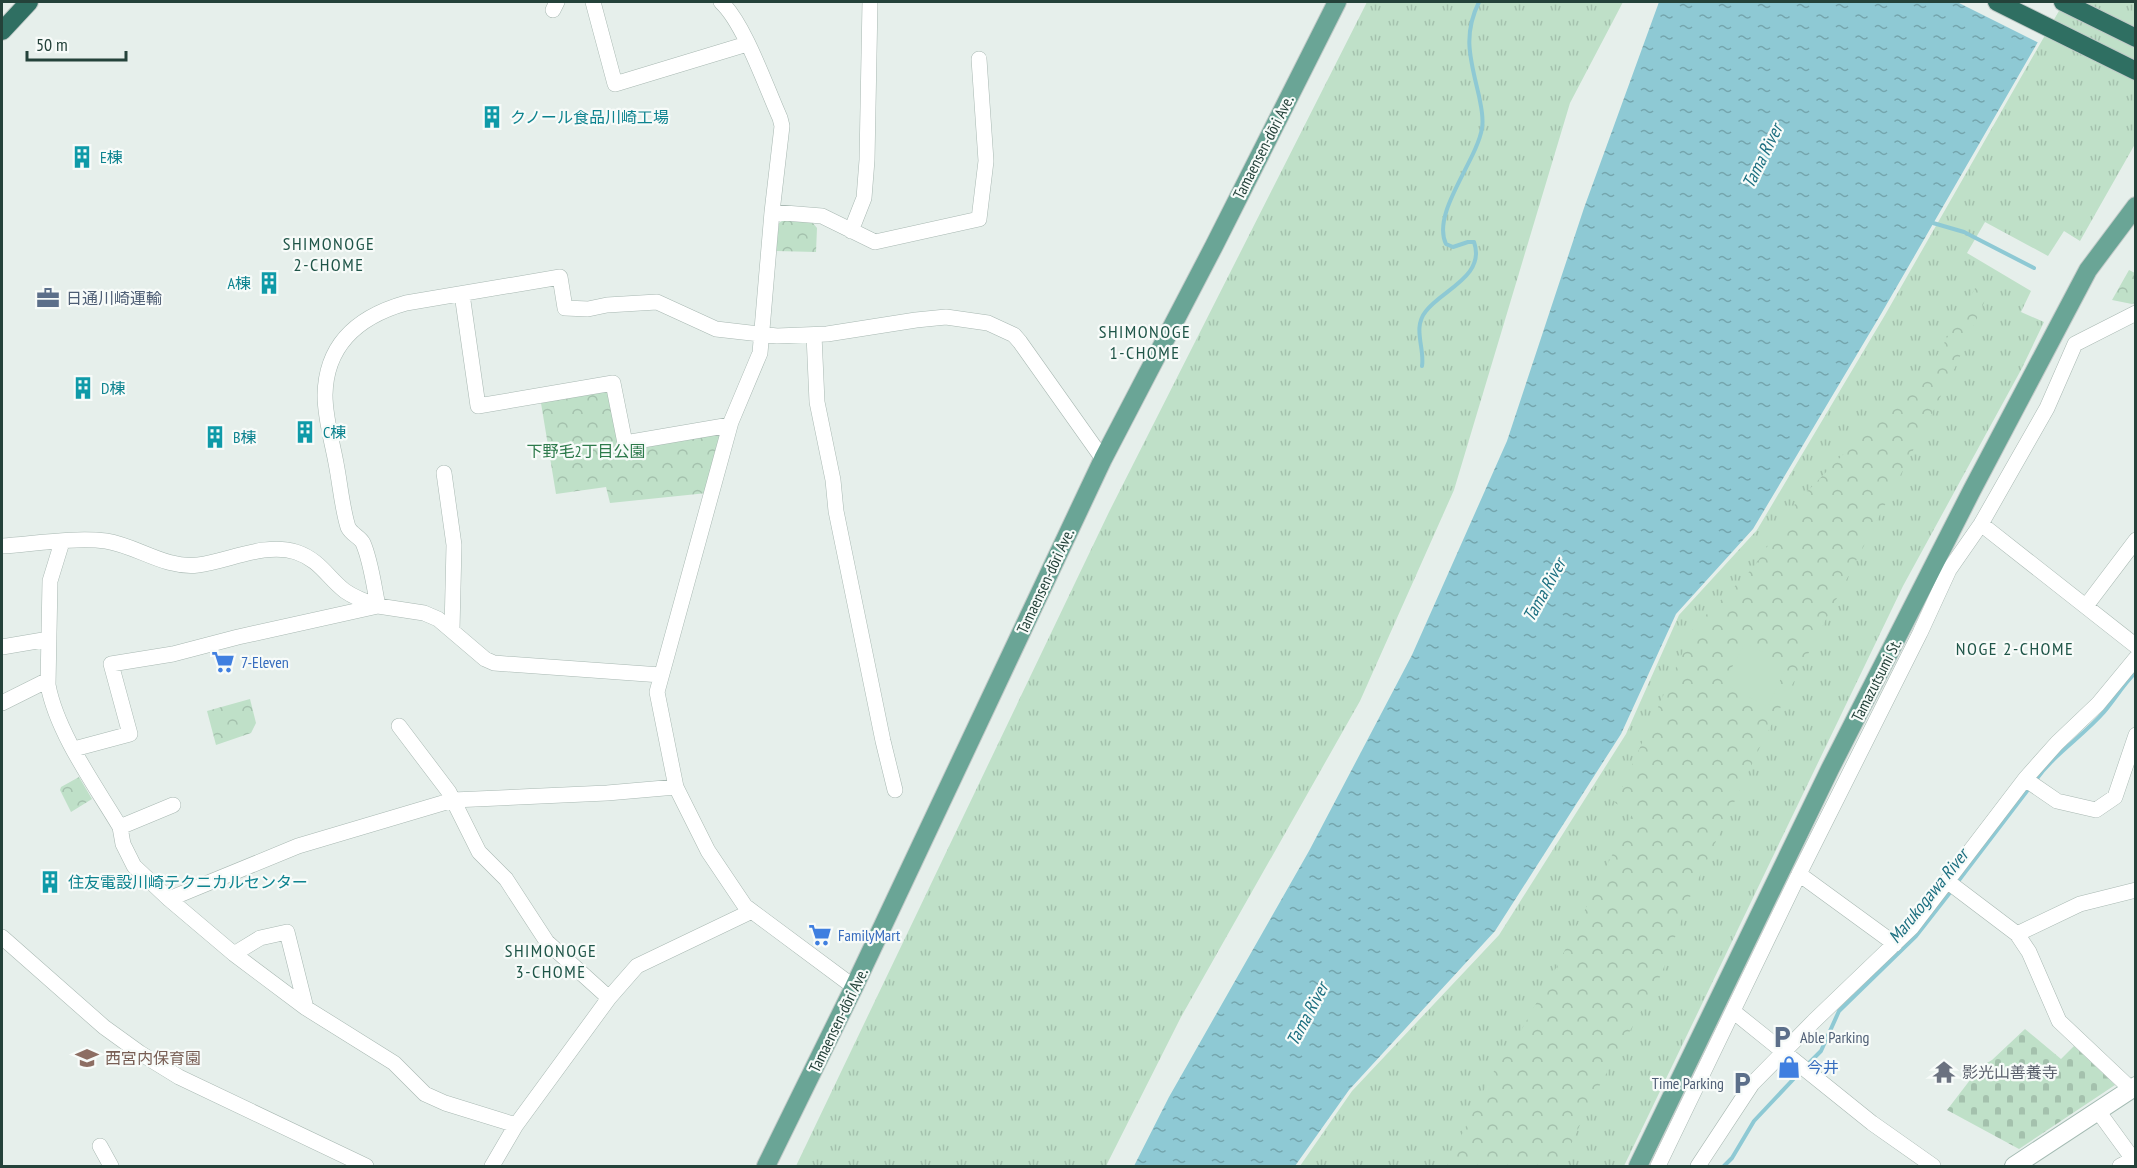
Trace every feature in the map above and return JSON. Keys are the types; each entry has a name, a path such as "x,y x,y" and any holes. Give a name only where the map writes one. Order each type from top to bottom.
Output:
{"highway":[{"path":"2,31 29,2"},
{"path":"1997,2 2136,71"},
{"path":"2063,2 2136,38"}],"main road":[{"name":"Tamaensen-dōri Ave.","path":"766,1167 854,987 1103,459 1337,2"},
{"name":"Tamazutsumi St.","path":"1638,1167 1830,770 1942,566 2088,270 2136,206"}],"street":[{"path":"593,2 615,84 747,44"},
{"path":"720,2 730,10 782,126 760,353 730,425 657,692 676,787 708,851 745,906 854,987"},
{"path":"851,231 864,198 867,170 870,2"},
{"path":"772,212 822,216 875,242 979,219 986,161 980,59"},
{"path":"378,606 363,542 349,529 325,396 328,369 350,332 364,320 406,303 560,277 566,308 588,309 607,305 657,302 716,329 761,335 814,335 946,317 988,323 1006,330 1020,342 1103,459"},
{"path":"462,294 478,406 613,383 625,443 730,425"},
{"path":"1658,1167 1799,874 1920,633 1942,566 1981,524 2047,408 2075,344 2136,314"},
{"path":"814,335 817,402 833,480 836,512 895,790"},
{"path":"444,473 454,545 452,630"},
{"path":"1981,524 2136,646"},
{"path":"2,546 90,540 108,542 181,566 198,565 283,548 313,560 325,569 344,590 358,599 378,606 424,613 438,619 485,659 494,663 661,675"},
{"path":"2086,606 2136,540"},
{"path":"62,542 50,581 48,680 51,699 62,728 120,827 123,844 134,866 168,899 234,954 306,1008 394,1063 425,1094 445,1103 516,1125"},
{"path":"74,749 130,734 111,664 173,654 378,606"},
{"path":"2,647 49,639"},
{"path":"1698,1167 1752,1084 1952,885 2025,779 2057,743 2097,704 2136,658"},
{"path":"2,703 48,680"},
{"path":"399,726 453,800 478,852 506,879 548,942 609,998"},
{"path":"2025,779 2057,801 2096,810 2115,797 2136,735"},
{"path":"168,899 298,846 453,800 607,793 676,787"},
{"path":"120,827 173,805"},
{"path":"1799,874 1895,944"},
{"path":"1952,885 2017,934 2029,952 2059,1021 2134,1087 2021,1164"},
{"path":"2017,934 2080,904 2136,890"},
{"path":"492,1167 516,1125 609,998 637,966 752,911"},
{"path":"234,954 260,938 287,932 306,1008"},
{"path":"2,937 104,1027 140,1053 179,1077 366,1167"},
{"path":"1734,1012 1872,1123 1933,1167"},
{"path":"2098,1111 2133,1159 2120,1167"},
{"path":"100,1146 111,1167"}],"green space":[{"path":"1367,2 1623,2 1570,103 1454,490 1360,701 1181,1017 1106,1166 796,1166 1109,512"},
{"path":"2064,2 2135,2 2135,144 2080,241 2064,231 2048,256 1985,222 1967,253 2031,291 2021,312 2044,322 2022,368 1903,586 1624,1166 1300,1166 1352,1091 1499,935 1626,734 1679,615 1757,530 1885,315"},
{"path":"785,219 812,222 817,228 816,252 776,251 779,223"},
{"path":"2129,270 2135,273 2135,303 2112,300"},
{"path":"1978,283 1990,289 1953,372 1759,749 1690,897 1661,975 1591,1101 1561,1166 1446,1166 1492,1074 1514,1043 1556,968 1633,813 1615,803 1694,627 1754,567 1795,504 1934,361"},
{"name":"下野毛2丁目公園","path":"603,389 612,395 624,452 718,432 723,439 707,493 610,503 606,487 556,494 541,403"},
{"path":"1745,643 1787,665 1768,707 1723,684"},
{"path":"250,699 256,723 251,733 216,745 207,711"},
{"path":"79,777 92,799 71,812 60,790 61,787"},
{"path":"2025,1029 2061,1059 2074,1046 2115,1085 2019,1149 1947,1110 1980,1067 1992,1060"}],"water":[{"name":"Tama River","path":"1659,2 2061,2 1881,314 1753,529 1676,614 1621,734 1495,931 1349,1090 1295,1166 1134,1166 1169,1097 1309,851 1412,655 1507,441 1584,208"}],"pier":[{"path":"1957,2 2064,2 2039,43"}],"waterway":[{"path":"1422,366 1419,331 1422,318 1433,303 1468,273 1474,264 1476,254 1474,242 1453,247 1446,244 1443,231 1449,202 1472,156 1482,128 1482,112 1473,71 1469,37 1479,2"},
{"path":"1933,223 1964,232 2034,268"},
{"name":"Marukogawa River","path":"2035,781 2051,762 2104,712 2136,672"},
{"name":"Marukogawa River","path":"1956,884 2030,787"},
{"name":"Marukogawa River","path":"1807,1065 1821,1051 1839,1011 1916,936 1952,890"},
{"name":"Marukogawa River","path":"1724,1166 1732,1158 1754,1121 1802,1070"}],"place":[{"name":"クノール食品川崎工場","path":"492,117"},
{"name":"E棟","path":"82,157"},
{"name":"A棟","path":"269,283"},
{"name":"日通川崎運輸","path":"48,298"},
{"name":"D棟","path":"83,388"},
{"name":"C棟","path":"305,432"},
{"name":"B棟","path":"215,437"},
{"name":"7-Eleven","path":"223,662"},
{"name":"住友電設川崎テクニカルセンター","path":"50,882"},
{"name":"FamilyMart","path":"820,935"},
{"name":"Able Parking","path":"1782,1037"},
{"name":"西宮内保育園","path":"87,1058"},
{"name":"今井","path":"1789,1067"},
{"name":"影光山善養寺","path":"1944,1072"},
{"name":"Time Parking","path":"1742,1083"}],"district":[{"name":"SHIMONOGE 2-CHOME","path":"329,253"},
{"name":"SHIMONOGE 1-CHOME","path":"1145,341"},
{"name":"NOGE 2-CHOME","path":"2015,648"},
{"name":"SHIMONOGE 3-CHOME","path":"551,960"}]}
